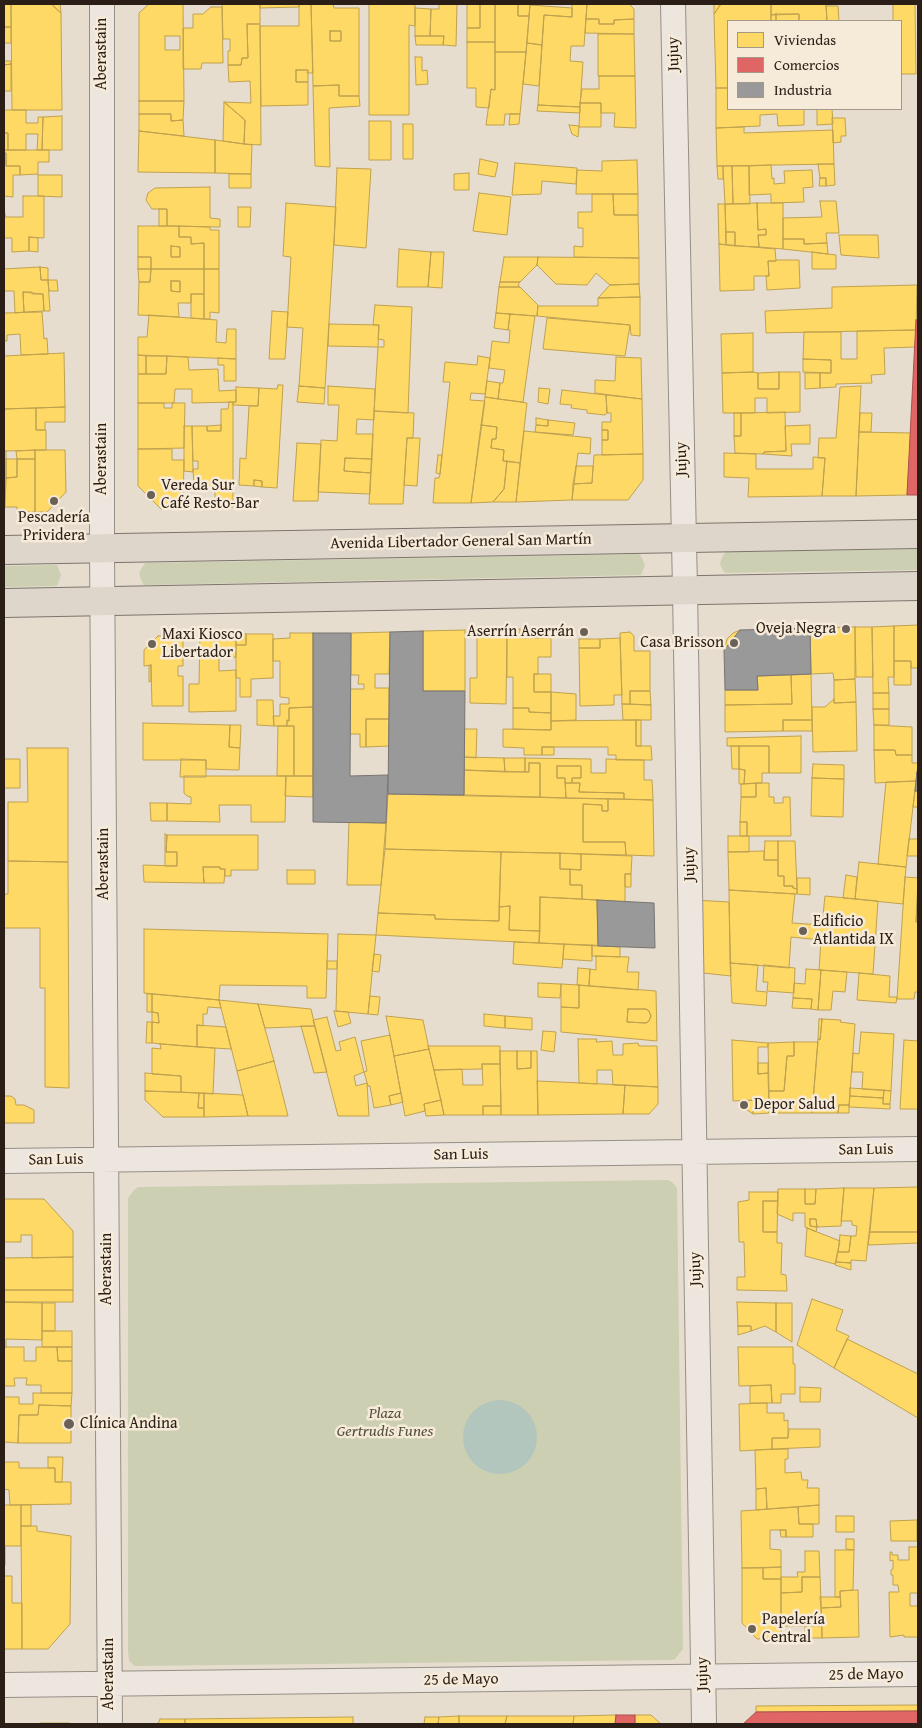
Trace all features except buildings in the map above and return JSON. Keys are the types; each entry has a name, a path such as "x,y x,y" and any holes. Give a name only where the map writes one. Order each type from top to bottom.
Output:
{"main road":[{"name":"Avenida Libertador General San Martín","path":"4,550 918,534"},
{"path":"4,603 918,586"}],"street":[{"name":"Aberastain","path":"102,4 102,548 110,1724"},
{"name":"Jujuy","path":"673,4 704,1724"},
{"name":"San Luis","path":"4,1161 918,1149"},
{"name":"25 de Mayo","path":"4,1685 918,1674"}],"green space":[{"path":"918,549 918,570 726,573 720,564 726,552"},
{"path":"640,554 645,565 641,575 144,585 139,573 145,563"},
{"path":"57,565 61,575 57,586 4,587 4,566"},
{"name":"Plaza Gertrudis Funes","path":"668,1180 677,1188 683,1649 675,1659 135,1666 129,1661 128,1198 134,1190 138,1187"}],"shaded area":[{"path":"500,1400 521,1406 531,1416 537,1437 531,1458 521,1468 500,1474 479,1468 469,1458 463,1437 469,1416 479,1406"}],"place":[{"name":"Vereda Sur Café Resto-Bar","path":"151,495"},
{"name":"Pescadería Prividera","path":"54,501"},
{"name":"Oveja Negra","path":"846,629"},
{"name":"Aserrín Aserrán","path":"584,632"},
{"name":"Casa Brisson","path":"734,643"},
{"name":"Maxi Kiosco Libertador","path":"152,644"},
{"name":"Edificio Atlantida IX","path":"803,931"},
{"name":"Depor Salud","path":"744,1105"},
{"name":"Clínica Andina","path":"69,1424"},
{"name":"Papelería Central","path":"752,1629"}]}
